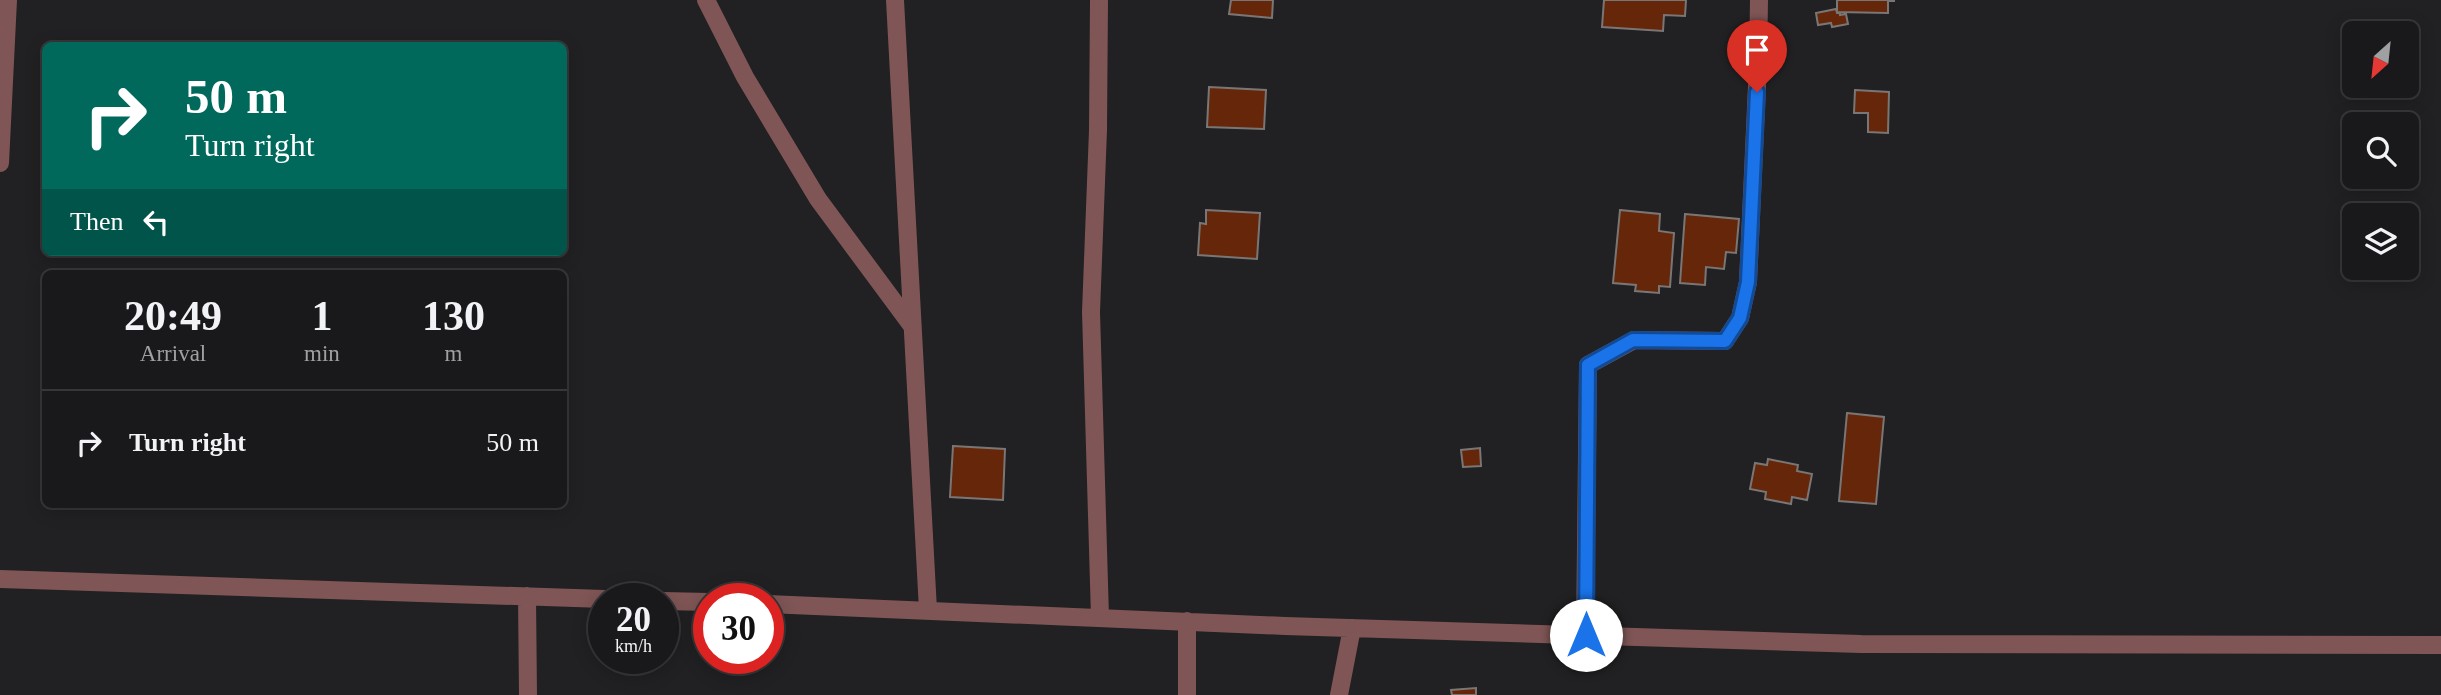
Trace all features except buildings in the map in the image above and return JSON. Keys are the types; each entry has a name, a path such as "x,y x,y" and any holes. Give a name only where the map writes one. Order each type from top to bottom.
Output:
{"street":[{"path":"0,163 8,0"},
{"path":"706,0 745,77 818,199 912,326"},
{"path":"895,0 928,610"},
{"path":"1099,0 1098,130 1091,312 1100,617"},
{"path":"1586,635 1588,365 1633,340 1725,341 1740,318 1748,282 1759,64 1759,0"},
{"path":"0,579 588,598"},
{"path":"527,596 528,695"},
{"path":"784,605 1352,628 1861,644 2441,645"},
{"path":"1187,695 1188,621"},
{"path":"1339,695 1352,628"}],"route":[{"path":"1586,635 1588,365 1633,340 1725,341 1740,318 1748,282 1757,92"}]}
